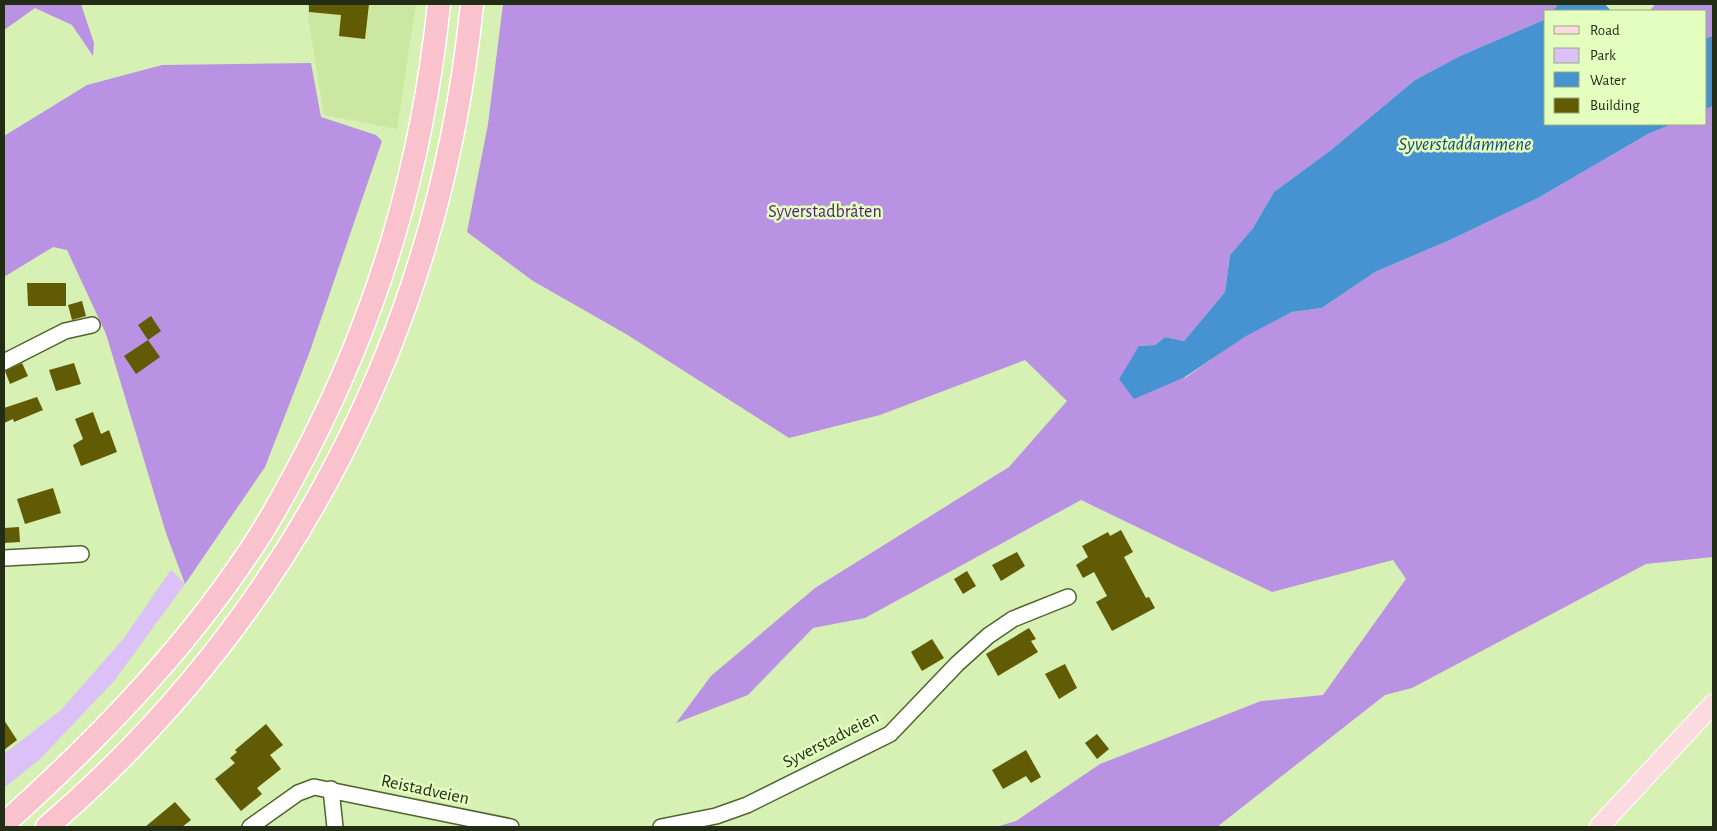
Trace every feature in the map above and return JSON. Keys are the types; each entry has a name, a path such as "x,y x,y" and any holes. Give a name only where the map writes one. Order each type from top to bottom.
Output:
{"highway":[{"path":"4,824 54,779 154,675 199,621 248,554 286,490 328,410 362,330 393,245 425,108 439,4"},
{"path":"47,827 75,803 138,740 227,638 285,554 314,505 358,421 394,339 423,254 442,185 457,113 472,4"}],"main road":[{"path":"1599,827 1713,704"}],"street":[{"path":"4,362 65,331 92,325"},
{"path":"4,558 81,554"},
{"name":"Syverstadveien","path":"661,827 716,816 747,805 890,734 957,664 988,636 1013,619 1068,597"},
{"name":"Reistadveien","path":"250,827 298,793 314,787 511,827"},
{"path":"331,789 335,827"}],"shaded area":[{"path":"306,4 416,4 397,129 324,115"}],"green space":[{"path":"4,4 81,4 94,43 93,56 72,25 35,8 4,30"},
{"name":"Syverstadbråten","path":"503,4 1558,4 1554,10 1544,10 1544,20 1460,56 1415,80 1331,150 1274,192 1253,228 1230,255 1225,292 1184,341 1165,337 1155,345 1139,346 1185,378 1246,335 1292,312 1322,308 1375,272 1450,240 1538,198 1648,134 1670,125 1707,125 1707,109 1713,106 1713,557 1646,564 1412,688 1385,695 1217,827 996,827 1016,821 1100,764 1261,701 1323,695 1406,579 1393,560 1272,592 1081,500 865,618 813,628 748,695 676,723 711,676 815,588 1009,467 1067,401 1025,360 880,415 789,438 626,334 533,281 467,232 488,124"},
{"path":"1655,4 1713,4 1713,36 1707,38 1707,10 1651,10"},
{"path":"311,63 321,117 376,135 382,141 310,351 265,467 185,584 166,533 106,334 67,250 53,247 4,277 4,136 87,85 162,65"},
{"path":"171,570 185,584 114,681 40,759 4,788 4,754 61,710 124,638"}],"water":[{"path":"1558,4 1605,4 1610,10 1554,10"},
{"name":"Syverstaddammene","path":"1544,20 1544,125 1670,125 1648,134 1538,198 1450,240 1375,272 1322,308 1292,312 1246,336 1185,377 1134,399 1119,379 1139,346 1155,345 1165,337 1184,341 1225,292 1230,255 1253,228 1274,192 1331,150 1415,80 1460,56"},
{"path":"1713,36 1713,106 1707,109 1707,38"}],"building":[{"path":"309,4 369,4 365,39 339,36 341,15 309,12"},
{"path":"27,283 66,283 66,306 28,306"},
{"path":"82,301 86,316 72,320 68,305"},
{"path":"151,316 161,331 148,340 138,325"},
{"path":"148,340 160,357 136,374 124,356"},
{"path":"22,363 28,376 10,384 5,371"},
{"path":"74,363 81,384 56,391 49,370"},
{"path":"37,397 43,410 14,422 13,419 4,423 4,408"},
{"path":"93,412 101,434 109,430 117,452 81,466 73,445 83,439 75,419"},
{"path":"53,488 61,513 25,524 17,499"},
{"path":"19,527 20,542 4,543 4,528"},
{"path":"1121,530 1133,552 1124,557 1146,598 1149,597 1155,608 1112,631 1096,602 1107,596 1094,572 1083,578 1076,565 1088,557 1082,546 1108,532 1110,536"},
{"path":"1017,552 1025,566 1001,581 992,565"},
{"path":"967,571 976,586 963,594 954,579"},
{"path":"1029,628 1036,639 1031,641 1038,652 998,676 986,654"},
{"path":"932,639 944,658 922,671 911,652"},
{"path":"1065,664 1077,688 1059,699 1045,674"},
{"path":"4,720 17,740 4,750"},
{"path":"266,724 283,745 270,755 281,769 257,788 262,794 241,811 215,779 235,763 230,758 237,752 235,750"},
{"path":"1097,734 1109,749 1097,759 1085,743"},
{"path":"1026,750 1041,777 1031,783 1026,776 1003,789 992,770"},
{"path":"175,802 191,820 182,827 145,827"}]}
